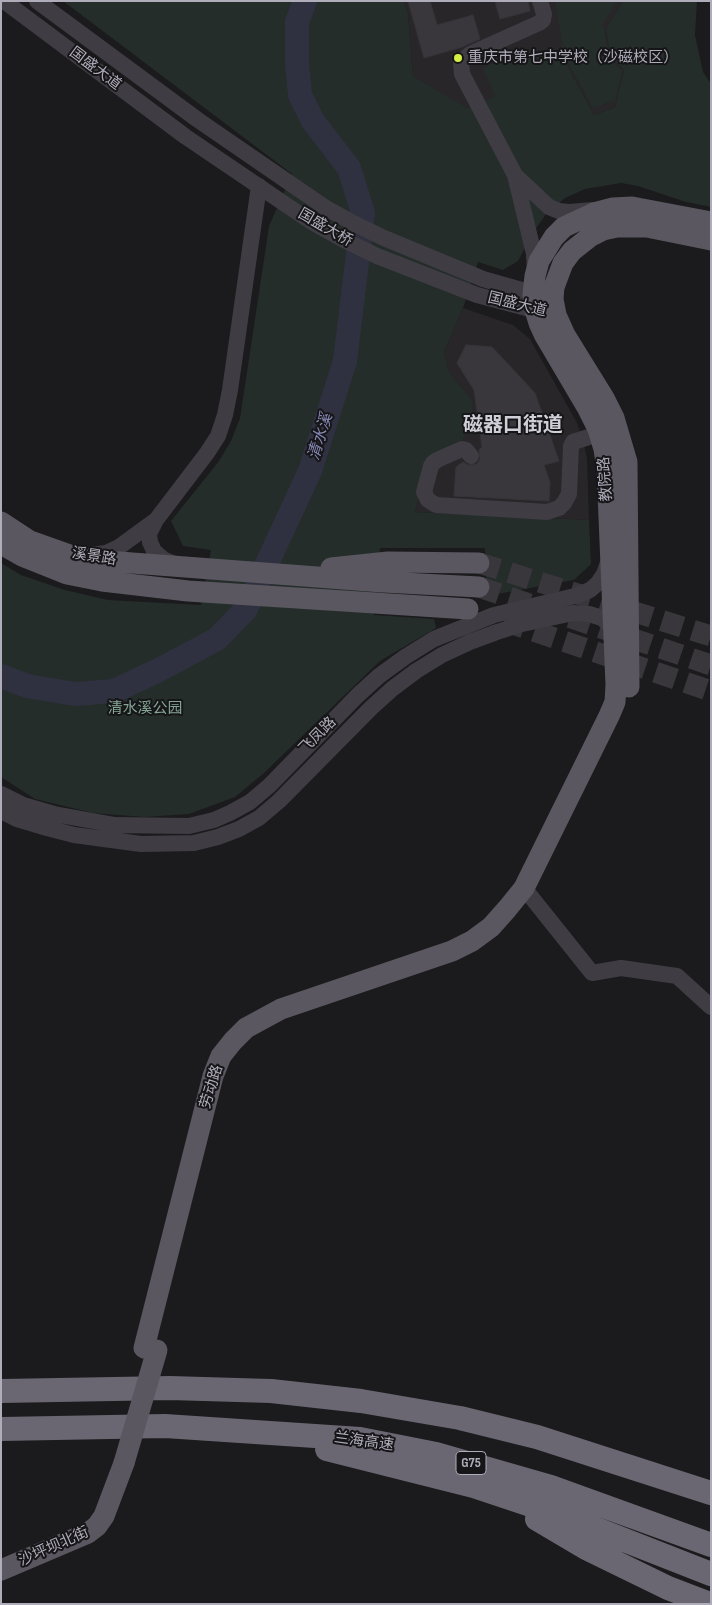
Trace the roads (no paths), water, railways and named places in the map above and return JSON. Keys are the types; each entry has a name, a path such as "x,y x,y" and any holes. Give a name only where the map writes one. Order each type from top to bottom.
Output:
{"highway":[{"path":"1,1391 170,1388 272,1391 361,1400 460,1418 537,1437 711,1492"},
{"name":"兰海高速","path":"1,1429 165,1426 360,1439 436,1454 551,1487 711,1545"},
{"path":"245,1430 358,1456 474,1486 558,1514 711,1574"},
{"path":"474,1486 550,1526 586,1548 668,1588 710,1604"}],"main road":[{"path":"534,294 540,262 554,237 564,227 594,212 632,207 711,222"},
{"path":"555,307 554,287 563,263 580,243 603,230 617,227 647,228 711,240"},
{"name":"教院路","path":"528,893 627,708 630,677 627,462 608,431 588,409 545,336 534,294"},
{"name":"教院路","path":"528,893 609,716 614,702 616,686 609,558 607,469 604,449 608,431 604,398 566,335 555,307"},
{"name":"溪景路","path":"1,522 30,540 75,557 106,561 276,573 385,572"},
{"name":"溪景路","path":"1,544 22,556 67,574 102,581 188,591 468,609"},
{"path":"385,572 480,563"},
{"path":"385,572 479,588"},
{"name":"劳动路","path":"118,1462 223,1083 240,1049 252,1037 284,1019 464,959 497,938 516,921 528,893"},
{"name":"沙坪坝北街","path":"1,1558 74,1529 90,1518 118,1462"},
{"name":"沙坪坝北街","path":"1,1570 88,1533 97,1526 104,1516 118,1462"}],"street":[{"name":"国盛大道","path":"4,1 186,137"},
{"name":"国盛大道","path":"37,1 198,120"},
{"path":"534,294 534,254 515,175 462,74 461,62 470,54 540,24 544,14 540,1"},
{"name":"国盛大桥","path":"198,120 326,208 384,238 483,279"},
{"name":"国盛大桥","path":"186,137 310,221 344,240 377,256 478,295"},
{"path":"515,175 549,207 559,211 569,212 613,208"},
{"path":"187,567 163,559 154,551 150,542 150,534 156,520 207,454 218,436 225,415 259,186"},
{"name":"国盛大道","path":"483,279 534,294 555,307"},
{"name":"国盛大道","path":"478,295 534,294"},
{"path":"471,456 462,449 437,460 431,466 424,492 428,500 436,505 498,506 547,512 559,508 569,494 571,446 573,442 608,431"},
{"path":"75,557 106,553 119,547 156,520"},
{"name":"飞凤路","path":"1,794 23,805 54,814 115,825 189,826 230,814 250,802 269,786 358,695 379,676 405,657 434,639 494,615 575,596 590,590 604,574 609,558"},
{"name":"飞凤路","path":"1,811 17,819 74,835 134,843 194,843 218,838 259,818 279,801 378,701 416,671 442,655 497,632 522,624 573,613 589,614 602,618 613,628"},
{"path":"528,893 592,973 621,968 677,976 711,1006"}],"waterway":[{"name":"清水溪","path":"1,676 27,686 75,694 114,691 157,671 217,639 246,609 310,471 345,361 363,213 349,168 313,121 300,95 297,63 297,22 305,1"}],"tunnel":[{"path":"479,563 711,636"},
{"path":"479,587 711,665"},
{"path":"504,621 711,691"}],"place":[{"name":"重庆市第七中学校（沙磁校区）","path":"458,58"}],"district":[{"name":"磁器口街道","path":"513,426"}],"park label":[{"name":"清水溪公园","path":"145,709"}]}
